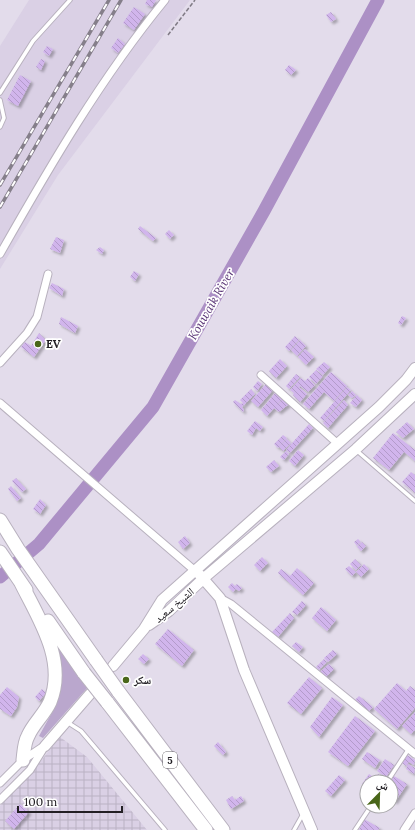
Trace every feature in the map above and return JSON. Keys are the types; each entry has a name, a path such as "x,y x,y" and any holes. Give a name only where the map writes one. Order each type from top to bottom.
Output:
{"highway":[{"name":"5","path":"0,520 35,574 118,691 223,830"},
{"name":"5","path":"2,556 84,673 206,830"},
{"path":"21,583 50,639 54,662 55,684 50,702 28,735 23,760"}],"main road":[{"name":"الشيخ سعيد","path":"144,629 162,600 194,570 338,444 406,380 415,368"},
{"name":"الشيخ سعيد","path":"144,629 169,611 204,578 356,449 415,394"},
{"path":"194,570 204,578 220,598 244,670 312,830"},
{"path":"113,666 144,629"},
{"path":"44,746 90,694"}],"street":[{"path":"0,254 93,98 145,25 165,0"},
{"path":"0,363 27,333 37,317 48,274"},
{"path":"261,375 338,444"},
{"path":"0,403 194,570"},
{"path":"220,598 232,604 408,750 415,754"},
{"path":"0,783 23,760 44,746"},
{"path":"0,800 30,770 44,746"},
{"path":"404,830 415,813"}],"lane":[{"path":"0,93 33,41 70,0"},
{"path":"0,100 4,118 0,127"},
{"path":"356,449 415,501"},
{"path":"66,721 81,731 165,830"},
{"path":"392,774 408,750"},
{"path":"294,830 305,811"},
{"path":"355,830 366,814"}],"path":[{"path":"168,35 195,0"}],"shaded area":[{"path":"29,0 190,0 58,175 0,269 0,46"},
{"path":"54,637 88,687 43,738 39,736 54,709 58,696"},
{"path":"60,737 87,757 147,830 0,830 0,806 28,777"}],"building":[{"path":"147,0 156,0 152,7 145,4"},
{"path":"134,7 145,14 134,30 123,23"},
{"path":"331,12 336,19 331,22 326,15"},
{"path":"118,38 125,44 118,53 111,48"},
{"path":"47,46 53,49 49,56 43,52"},
{"path":"41,59 45,61 41,70 36,67"},
{"path":"289,65 296,70 291,75 285,70"},
{"path":"20,75 31,81 18,106 7,100"},
{"path":"140,226 156,238 153,241 138,229"},
{"path":"169,230 174,235 170,239 165,234"},
{"path":"56,237 64,240 60,253 50,249"},
{"path":"100,247 104,250 102,254 96,250"},
{"path":"134,271 139,274 135,281 130,277"},
{"path":"52,283 64,289 62,296 49,288"},
{"path":"402,316 406,318 401,325 398,323"},
{"name":"EV","path":"61,317 78,326 75,333 59,324"},
{"name":"EV","path":"39,333 46,340 34,357 21,347 25,342 31,346"},
{"path":"295,336 299,340 289,351 285,347"},
{"path":"300,340 306,346 297,356 291,350"},
{"path":"305,349 314,357 306,365 298,357"},
{"path":"280,359 287,366 276,378 269,371"},
{"path":"324,362 330,367 323,375 316,369"},
{"path":"316,370 323,376 316,384 309,377"},
{"path":"331,372 347,386 334,401 324,392 309,409 303,404"},
{"path":"296,374 300,377 289,389 286,386"},
{"path":"301,378 305,381 308,378 315,385 308,392 300,386 299,387 307,394 300,402 290,390"},
{"path":"258,381 262,384 257,391 253,387"},
{"path":"266,384 273,390 258,407 251,401"},
{"path":"347,387 351,390 324,421 320,418"},
{"path":"251,389 255,394 242,407 244,410 243,412 233,402 235,400 241,404 243,403 240,400"},
{"path":"352,391 356,395 352,398 348,395"},
{"path":"276,392 283,398 267,416 261,410"},
{"path":"357,395 362,400 356,407 350,403"},
{"path":"283,399 289,404 279,412 274,408"},
{"path":"344,400 348,405 328,428 323,423"},
{"path":"255,421 263,427 260,431 256,428 252,435 247,431"},
{"path":"407,422 414,429 403,438 396,432"},
{"path":"309,424 313,428 290,453 286,450"},
{"path":"393,433 415,450 415,461 404,452 389,470 373,458"},
{"path":"283,435 287,438 278,448 274,444"},
{"path":"287,439 291,443 283,451 279,447"},
{"path":"298,450 304,455 295,466 289,461"},
{"path":"286,451 289,454 284,460 280,457"},
{"path":"274,460 279,466 271,472 266,467"},
{"path":"411,472 415,475 415,493 402,482"},
{"path":"16,478 26,489 22,492 12,481"},
{"path":"11,486 21,498 17,501 8,489"},
{"path":"40,499 46,505 40,514 33,509"},
{"path":"185,536 190,543 183,549 178,542"},
{"path":"358,539 361,542 357,546 354,542"},
{"path":"362,542 366,546 361,551 357,547"},
{"path":"262,557 268,563 260,571 254,565"},
{"path":"355,559 361,565 356,570 350,564"},
{"path":"364,564 369,569 361,577 356,572"},
{"path":"349,566 356,572 352,576 345,569"},
{"path":"297,568 314,583 303,595 278,573 281,569 290,576"},
{"path":"232,583 235,586 237,584 242,588 239,591 236,589 233,592 228,587"},
{"path":"302,601 306,605 297,615 292,612"},
{"path":"321,607 336,620 327,631 312,618"},
{"path":"290,613 294,618 278,637 272,632"},
{"path":"168,629 194,650 182,666 155,644"},
{"path":"296,642 303,647 299,652 292,646"},
{"path":"333,650 337,654 328,662 324,658"},
{"path":"143,654 149,659 144,664 138,659"},
{"path":"324,659 327,662 319,670 316,667"},
{"path":"329,664 334,669 326,677 320,672"},
{"path":"309,677 322,688 301,714 287,703"},
{"path":"397,683 406,691 410,686 415,690 415,708 397,729 374,709"},
{"path":"7,687 19,697 17,707 11,716 0,709 0,695"},
{"path":"42,689 46,693 39,701 35,697"},
{"path":"359,696 373,707 369,711 355,700"},
{"path":"332,697 343,705 319,737 310,727"},
{"path":"415,712 415,730 411,734 402,726"},
{"path":"355,716 375,731 348,766 328,752"},
{"path":"218,742 226,752 223,755 214,746"},
{"path":"367,752 380,760 375,768 362,759"},
{"path":"407,755 415,760 414,765 409,762 406,766 402,763"},
{"path":"385,759 394,765 388,774 382,774 377,771"},
{"path":"408,764 415,768 414,774 406,769"},
{"path":"339,775 345,780 331,796 325,791"},
{"path":"399,779 407,784 399,796"},
{"path":"232,796 235,800 241,796 244,801 231,809 226,800"},
{"path":"20,804 29,812 14,829 5,821"},
{"path":"364,819 380,828 378,830 359,830"}],"waterway":[{"name":"Kouwaik River","path":"0,577 39,544 153,407 264,211 378,0"}],"railway":[{"path":"0,185 109,0"},
{"path":"0,207 121,0"}],"place":[{"name":"EV","path":"38,344"},
{"name":"سكر","path":"126,680"}]}
